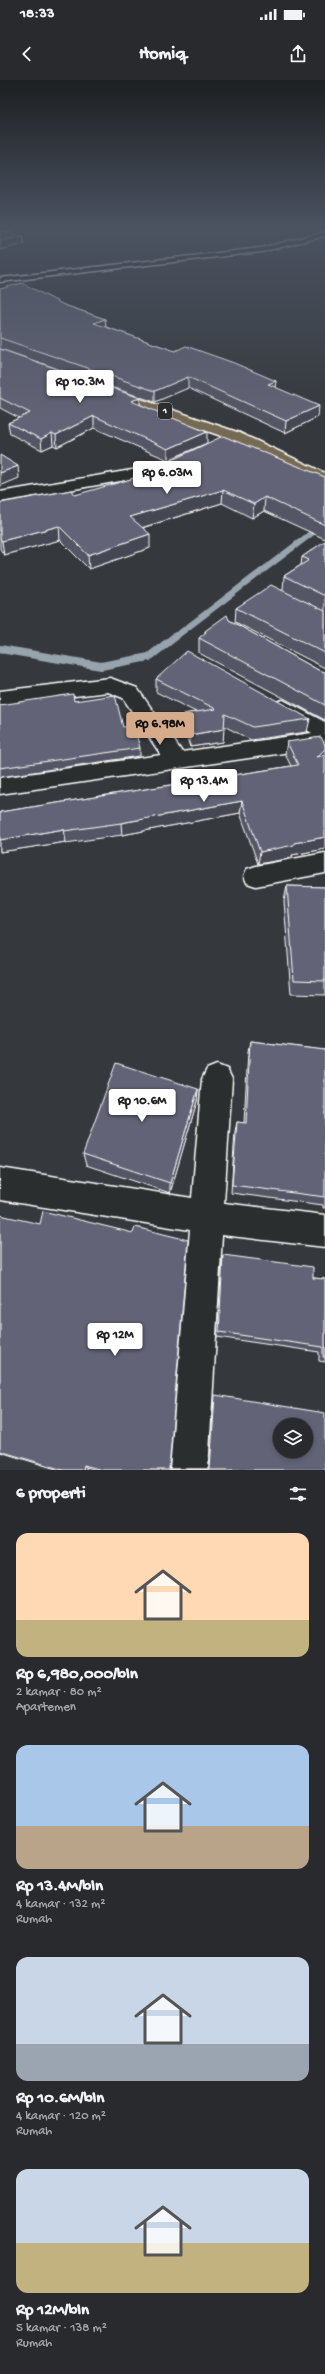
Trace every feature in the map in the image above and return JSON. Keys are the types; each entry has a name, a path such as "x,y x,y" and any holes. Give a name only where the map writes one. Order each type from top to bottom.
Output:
{"highway":[{"name":"1","path":"95,387 235,436 325,479"}],"street":[{"path":"214,447 235,436"},
{"path":"0,497 166,469 187,460"},
{"path":"0,698 110,685 130,693 178,761"},
{"path":"265,697 325,731"},
{"path":"0,786 325,739"},
{"path":"256,876 325,863"},
{"path":"189,1470 217,1079"},
{"path":"0,1184 208,1217 325,1231"}],"building":[{"path":"0,294 43,294 64,305 105,319 94,323 175,351 186,346 234,363 276,381 268,384 319,406 286,421 188,377 155,391 0,338"},
{"path":"0,349 140,398 131,401 207,432 168,449 94,416 56,435 52,433 41,439 8,423 30,413 0,398"},
{"path":"223,436 325,477 325,525 265,497 254,504 223,490 130,517 150,534 88,555 59,526 2,541 0,538 0,503 72,490 75,495 131,479"},
{"path":"0,455 18,466 0,473"},
{"path":"325,541 325,596 284,576 309,560 302,557"},
{"path":"271,585 325,611 325,653 236,608"},
{"path":"227,615 229,620 320,671 325,672 325,705 199,638 206,632 205,631"},
{"path":"187,651 310,719 253,727 225,714 224,729 190,735 183,714 216,709 156,679"},
{"path":"73,694 74,701 115,695 123,727 134,726 140,748 0,768 0,705"},
{"path":"321,737 325,745 325,749 317,757 325,755 325,837 260,852 242,801 121,823 64,831 64,829 0,840 0,812 298,765 287,742"},
{"path":"287,886 325,887 325,981 294,980"},
{"path":"250,1041 325,1050 325,1197 232,1185 237,1122 246,1123"},
{"path":"116,1063 198,1089 170,1183 83,1154"},
{"path":"43,1211 133,1233 135,1227 188,1240 169,1469 210,1469 215,1395 325,1413 325,1470 102,1470 84,1465 83,1470 63,1470 0,1451 0,1215 40,1224"},
{"path":"223,1255 313,1267 313,1278 325,1279 325,1357 323,1357 323,1347 219,1332"}],"waterway":[{"path":"175,637 325,523"},
{"path":"0,649 101,666 149,657 176,636"}]}
